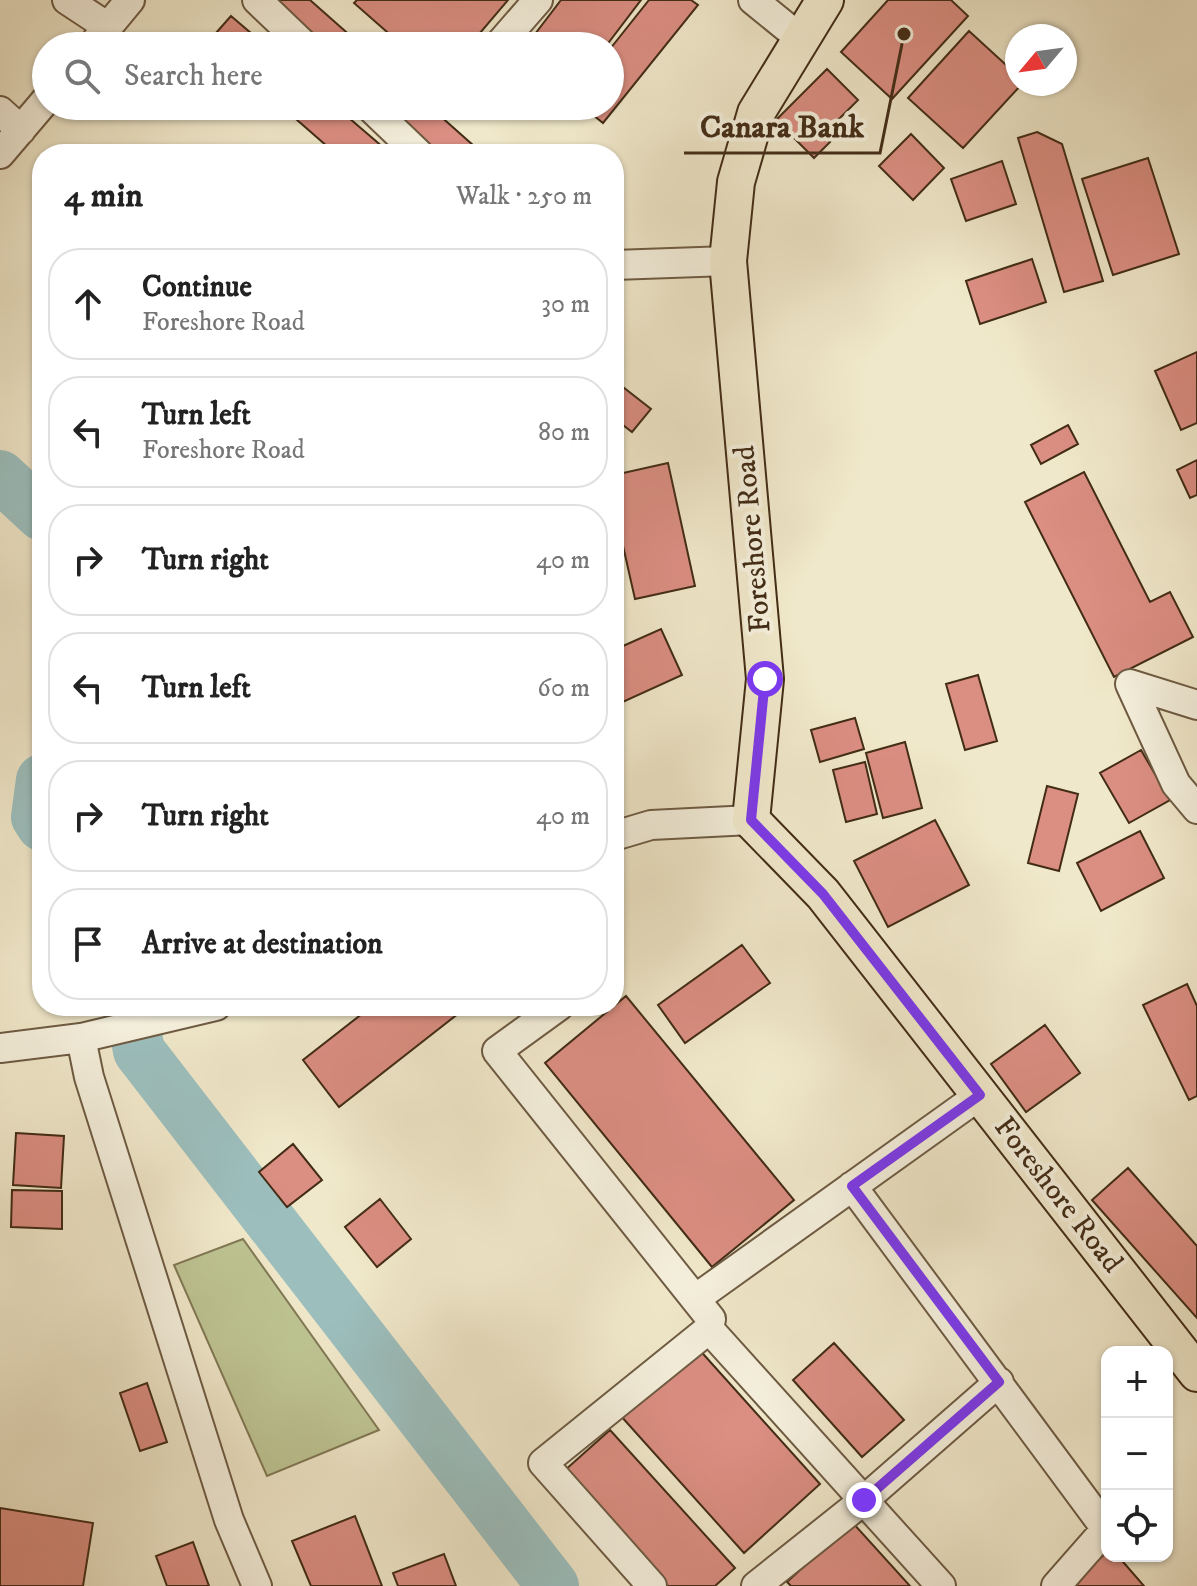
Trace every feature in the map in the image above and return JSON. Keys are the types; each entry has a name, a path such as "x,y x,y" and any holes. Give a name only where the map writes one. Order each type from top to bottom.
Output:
{"main road":[{"name":"Foreshore Road","path":"825,0 756,113 736,182 728,261 765,679 751,820 823,894 1197,1373"}],"street":[{"path":"67,0 96,32"},
{"path":"103,32 130,0"},
{"path":"257,0 290,32"},
{"path":"510,32 538,0"},
{"path":"753,0 801,39"},
{"path":"0,111 21,130"},
{"path":"0,154 32,117"},
{"path":"384,120 409,144"},
{"path":"624,265 728,261"},
{"path":"1197,705 1130,684 1176,784 1197,809"},
{"path":"624,833 651,825 751,820"},
{"path":"0,1048 94,1035 176,1016"},
{"path":"545,1016 497,1051 711,1319 709,1329 543,1463 652,1586"},
{"path":"94,1035 89,1077 224,1506 257,1586"},
{"path":"695,1299 980,1095"},
{"path":"852,1186 1106,1529 1056,1586"},
{"path":"709,1329 941,1586"},
{"path":"756,1586 864,1500 999,1382"}],"green space":[{"path":"243,1239 379,1430 267,1476 174,1265"}],"building":[{"path":"265,0 310,0 346,32 298,32"},
{"path":"357,0 508,0 481,32 387,32 354,3"},
{"path":"561,0 641,0 617,32 537,32"},
{"path":"649,0 691,0 698,5 624,97 624,32"},
{"path":"888,0 951,0 968,16 892,99 841,52"},
{"path":"231,16 250,32 217,32"},
{"path":"969,31 1005,64 1005,96 1011,96 963,148 908,98"},
{"path":"827,69 858,100 823,135 830,142 814,158 776,120"},
{"path":"297,120 351,120 379,144 325,144"},
{"path":"395,120 445,120 472,144 422,144"},
{"path":"1037,132 1062,144 1103,281 1064,292 1018,138"},
{"path":"911,134 944,168 913,200 879,166"},
{"path":"1148,158 1179,254 1113,275 1082,179"},
{"path":"1002,161 1016,204 966,221 951,179"},
{"path":"1032,259 1046,302 980,324 966,281"},
{"path":"1197,352 1197,423 1181,430 1155,371"},
{"path":"624,388 651,409 632,432 624,426"},
{"path":"1068,425 1078,444 1041,464 1031,445"},
{"path":"1197,460 1197,495 1190,498 1177,470"},
{"path":"668,463 695,586 635,599 624,550 624,473"},
{"path":"1084,472 1150,602 1170,592 1193,637 1114,677 1025,502"},
{"path":"661,629 682,675 624,701 624,646"},
{"path":"978,675 997,741 965,750 946,684"},
{"path":"855,718 864,749 820,762 811,730"},
{"path":"905,742 922,808 883,818 866,753"},
{"path":"1141,750 1170,800 1129,823 1100,773"},
{"path":"865,762 877,814 846,822 833,770"},
{"path":"1047,786 1078,794 1059,871 1028,863"},
{"path":"935,820 969,885 888,927 854,861"},
{"path":"1140,831 1164,878 1101,911 1077,863"},
{"path":"742,945 770,983 685,1043 658,1005"},
{"path":"1187,984 1197,1006 1197,1096 1189,1100 1143,1005"},
{"path":"626,996 794,1200 712,1267 545,1063 602,1016 624,1016"},
{"path":"359,1016 455,1016 339,1107 303,1060"},
{"path":"1045,1025 1080,1073 1026,1112 991,1064"},
{"path":"16,1133 64,1136 61,1188 13,1185"},
{"path":"293,1144 322,1180 287,1207 259,1172"},
{"path":"1128,1168 1197,1246 1197,1318 1092,1200"},
{"path":"12,1190 62,1191 62,1229 11,1227"},
{"path":"380,1199 411,1239 377,1267 345,1227"},
{"path":"834,1343 904,1420 862,1457 793,1380"},
{"path":"696,1346 820,1484 744,1553 620,1415"},
{"path":"147,1383 167,1442 140,1451 120,1393"},
{"path":"610,1430 735,1568 715,1586 668,1586 564,1471"},
{"path":"0,1508 93,1523 83,1586 0,1586"},
{"path":"355,1516 382,1586 311,1586 292,1541"},
{"path":"852,1522 910,1586 791,1586 787,1582"},
{"path":"193,1542 209,1586 167,1586 156,1556"},
{"path":"444,1554 456,1586 398,1586 393,1573"},
{"path":"1101,1557 1101,1562 1123,1562 1144,1586 1069,1586"}],"waterway":[{"path":"0,476 32,506"},
{"path":"133,1016 139,1051 553,1586"}],"place":[{"name":"Canara Bank","path":"904,34"}],"route":[{"path":"765,679 751,820 823,894 980,1095 852,1186 999,1382 864,1500"}]}
